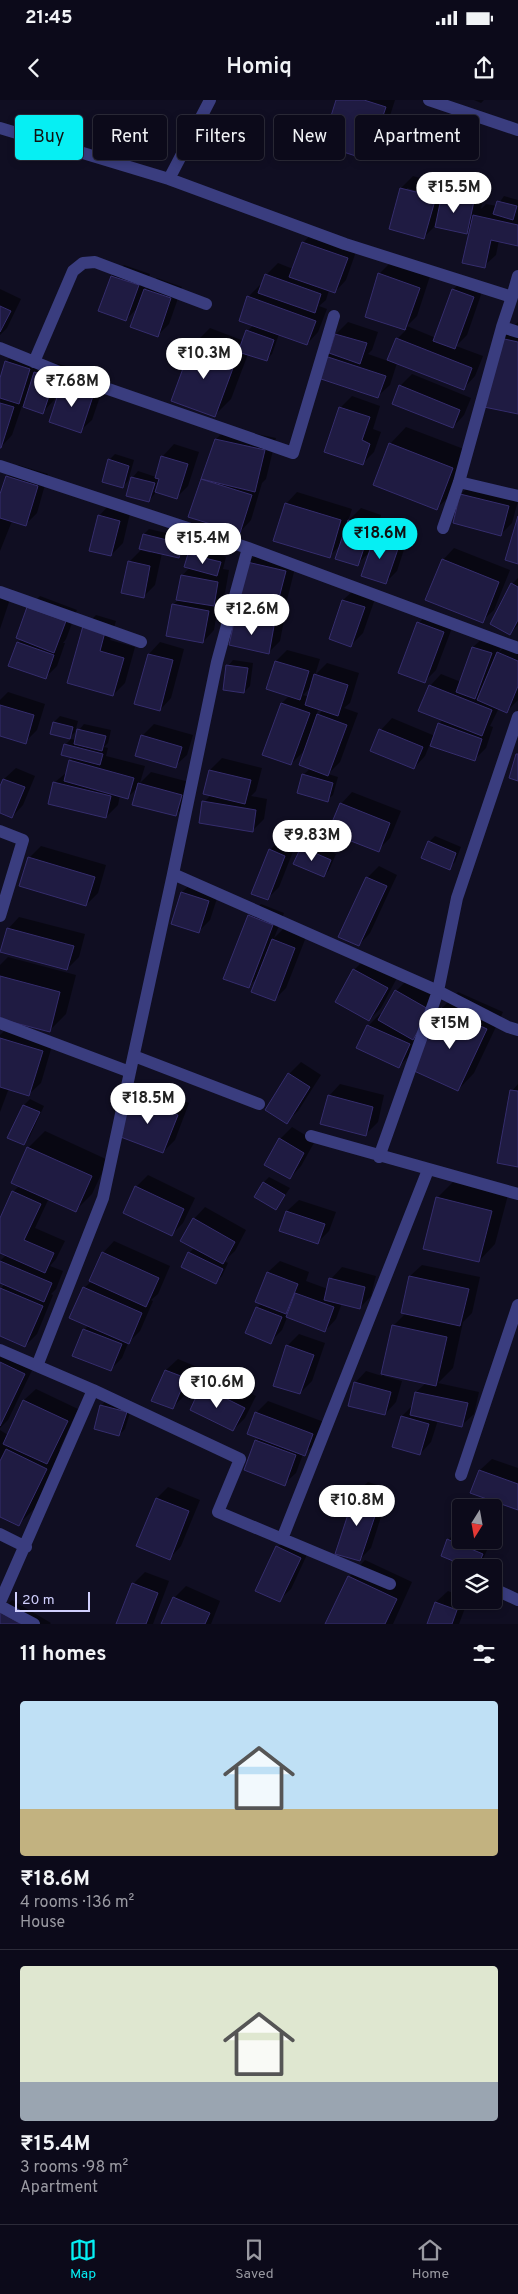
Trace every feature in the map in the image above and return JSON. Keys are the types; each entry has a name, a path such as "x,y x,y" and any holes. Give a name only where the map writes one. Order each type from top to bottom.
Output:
{"street":[{"path":"170,179 210,100"},
{"path":"429,100 518,130"},
{"path":"0,128 170,179 345,244 512,298"},
{"path":"34,362 73,271 83,263 95,262 206,304"},
{"path":"443,528 459,482 518,276"},
{"path":"0,348 34,362 294,454 334,316"},
{"path":"502,327 518,332"},
{"path":"0,466 248,548 518,648"},
{"path":"459,482 518,496"},
{"path":"37,1366 104,1198 217,662 248,548"},
{"path":"0,592 141,642"},
{"path":"379,1157 438,991 457,898 518,717"},
{"path":"0,832 22,840 0,916"},
{"path":"173,874 438,991 508,1027 518,1030"},
{"path":"0,1023 130,1072"},
{"path":"134,1056 259,1104"},
{"path":"312,1136 379,1157 518,1194"},
{"path":"282,1539 428,1170"},
{"path":"461,1475 518,1305"},
{"path":"0,1350 93,1390 240,1460 218,1512 390,1584"},
{"path":"0,1602 26,1547 93,1390"},
{"path":"0,1534 26,1547"},
{"path":"502,1593 518,1600"},
{"path":"0,1606 34,1624"}],"building":[{"path":"336,100 364,100 386,107 383,115 355,115 355,156 345,152 345,115 331,115"},
{"path":"400,188 436,197 424,239 389,229"},
{"path":"442,194 474,201 467,234 435,227"},
{"path":"497,201 517,206 513,220 493,214"},
{"path":"473,215 518,225 518,246 491,240 485,268 462,263"},
{"path":"302,242 348,258 335,293 289,277"},
{"path":"378,273 420,288 405,330 365,317"},
{"path":"265,274 321,294 315,313 258,293"},
{"path":"111,276 139,285 126,321 98,311"},
{"path":"144,289 171,298 158,337 130,327"},
{"path":"452,289 474,297 455,349 433,341"},
{"path":"247,296 316,321 307,345 239,321"},
{"path":"0,306 11,311 0,332"},
{"path":"246,330 274,340 267,361 238,352"},
{"path":"335,334 367,343 360,364 329,353"},
{"path":"396,338 472,368 464,390 387,360"},
{"path":"500,338 518,342 518,414 484,407"},
{"path":"192,344 236,360 215,417 171,401"},
{"path":"325,356 386,376 378,398 318,378"},
{"path":"5,361 30,369 19,404 0,398 0,378"},
{"path":"34,372 55,378 43,414 23,407"},
{"path":"62,382 94,393 81,433 49,422"},
{"path":"399,385 460,410 453,428 392,404"},
{"path":"0,403 14,407 1,448 0,448"},
{"path":"339,407 370,417 362,440 370,444 363,465 324,452"},
{"path":"215,439 265,450 255,492 201,479"},
{"path":"389,443 453,468 437,510 373,485"},
{"path":"161,456 188,464 177,499 155,492 159,479 155,478"},
{"path":"108,459 129,466 123,488 102,482"},
{"path":"6,476 38,486 26,526 0,518 0,494"},
{"path":"131,477 155,483 149,502 126,496"},
{"path":"201,479 252,495 240,533 188,517"},
{"path":"460,494 509,506 501,536 453,523"},
{"path":"285,503 341,520 330,558 273,541"},
{"path":"98,515 120,521 111,556 89,551"},
{"path":"518,516 518,564 505,560"},
{"path":"348,520 371,527 358,566 335,559"},
{"path":"143,534 183,544 179,558 139,549"},
{"path":"375,535 400,543 386,584 361,576"},
{"path":"188,554 221,562 217,576 184,567"},
{"path":"442,559 499,582 483,623 425,600"},
{"path":"128,561 150,566 144,598 121,593"},
{"path":"247,562 286,571 273,621 235,612"},
{"path":"181,575 218,582 214,606 176,600"},
{"path":"511,583 518,587 518,620 510,635 490,624"},
{"path":"342,600 365,607 351,647 329,639"},
{"path":"172,604 209,611 203,643 166,636"},
{"path":"27,607 66,621 54,653 16,638"},
{"path":"235,618 274,626 269,654 229,645"},
{"path":"417,622 444,632 425,683 398,673"},
{"path":"83,626 105,632 100,651 124,658 113,696 67,683"},
{"path":"17,642 54,655 46,679 8,666"},
{"path":"472,647 492,653 475,699 456,692"},
{"path":"497,652 518,661 518,686 507,713 477,700"},
{"path":"148,654 173,660 160,711 134,704"},
{"path":"275,661 309,671 300,700 266,689"},
{"path":"226,665 248,668 244,693 223,690"},
{"path":"314,674 348,685 338,716 305,705"},
{"path":"429,685 492,710 482,736 418,711"},
{"path":"281,703 310,713 291,765 262,755"},
{"path":"0,705 34,715 26,744 0,736"},
{"path":"317,714 347,725 328,776 299,765"},
{"path":"53,722 73,727 70,739 50,734"},
{"path":"438,723 482,739 475,761 430,746"},
{"path":"77,729 106,736 102,751 74,744"},
{"path":"379,729 423,747 414,769 370,751"},
{"path":"141,735 182,747 176,768 135,756"},
{"path":"64,744 103,754 100,765 61,755"},
{"path":"516,754 518,754 518,781 509,778"},
{"path":"69,760 134,778 128,799 64,781"},
{"path":"209,770 251,780 245,804 203,794"},
{"path":"302,774 333,783 328,802 297,793"},
{"path":"3,779 25,787 12,818 0,813 0,786"},
{"path":"53,782 111,796 106,818 48,804"},
{"path":"138,783 182,795 176,816 132,805"},
{"path":"202,801 256,810 253,832 199,823"},
{"path":"340,803 390,823 379,852 328,832"},
{"path":"428,841 456,853 450,870 421,858"},
{"path":"301,847 331,860 324,877 293,864"},
{"path":"269,849 285,856 268,900 251,894"},
{"path":"28,857 95,877 86,906 19,886"},
{"path":"366,877 387,886 359,946 338,937"},
{"path":"181,892 209,901 199,933 171,924"},
{"path":"248,915 273,925 249,988 223,979"},
{"path":"7,928 74,946 67,970 0,952"},
{"path":"272,939 295,948 275,1001 251,992"},
{"path":"353,969 388,988 369,1021 335,1002"},
{"path":"0,976 60,992 50,1032 0,1019"},
{"path":"395,990 430,1010 413,1040 378,1020"},
{"path":"441,1008 487,1029 458,1091 412,1070"},
{"path":"367,1025 410,1044 399,1068 356,1048"},
{"path":"0,1038 43,1051 29,1096 0,1087"},
{"path":"288,1073 310,1087 287,1124 265,1110"},
{"path":"510,1090 518,1091 518,1167 497,1163"},
{"path":"328,1095 373,1107 366,1136 320,1124"},
{"path":"133,1097 178,1115 163,1153 118,1136"},
{"path":"23,1105 40,1112 24,1145 7,1138"},
{"path":"279,1138 304,1153 290,1179 264,1165"},
{"path":"27,1147 92,1176 76,1212 11,1183"},
{"path":"263,1182 285,1195 276,1210 254,1197"},
{"path":"135,1186 184,1209 172,1236 123,1213"},
{"path":"12,1191 41,1204 24,1240 54,1253 45,1273 0,1253 0,1218"},
{"path":"436,1197 492,1211 479,1262 423,1249"},
{"path":"286,1211 325,1224 318,1244 279,1231"},
{"path":"193,1218 235,1242 223,1264 180,1241"},
{"path":"102,1252 159,1278 146,1307 89,1281"},
{"path":"188,1252 223,1269 216,1284 181,1267"},
{"path":"0,1261 52,1283 44,1302 0,1283"},
{"path":"267,1272 298,1284 286,1314 255,1302"},
{"path":"409,1276 469,1289 460,1326 401,1313"},
{"path":"329,1278 365,1287 360,1309 324,1300"},
{"path":"83,1287 142,1313 129,1344 69,1318"},
{"path":"0,1288 43,1306 25,1347 0,1336"},
{"path":"295,1293 334,1307 325,1332 286,1317"},
{"path":"256,1307 282,1317 271,1344 245,1333"},
{"path":"392,1325 447,1337 436,1386 381,1374"},
{"path":"83,1329 122,1344 111,1371 72,1356"},
{"path":"286,1345 314,1355 300,1394 273,1386"},
{"path":"0,1362 25,1374 0,1426"},
{"path":"165,1370 186,1378 173,1409 151,1401"},
{"path":"354,1382 391,1392 385,1415 348,1406"},
{"path":"201,1386 245,1408 233,1431 190,1410"},
{"path":"415,1392 468,1403 462,1427 410,1415"},
{"path":"23,1400 68,1421 47,1464 3,1444"},
{"path":"100,1405 127,1412 119,1436 94,1429"},
{"path":"255,1412 313,1434 305,1456 247,1434"},
{"path":"401,1416 429,1424 420,1455 392,1447"},
{"path":"255,1440 296,1455 285,1486 244,1470"},
{"path":"6,1449 47,1469 19,1526 0,1517 0,1461"},
{"path":"479,1470 518,1484 518,1510 502,1504 502,1499 487,1499 470,1493"},
{"path":"355,1493 380,1501 360,1561 335,1554"},
{"path":"156,1498 189,1511 170,1560 136,1546"},
{"path":"447,1539 452,1541 452,1549 471,1549 483,1554 481,1559 452,1559 452,1561 441,1556"},
{"path":"276,1546 301,1558 280,1602 255,1591"},
{"path":"348,1576 397,1599 385,1624 325,1624"},
{"path":"132,1583 158,1593 146,1624 116,1624"},
{"path":"173,1597 210,1613 205,1624 161,1624"},
{"path":"435,1602 457,1610 452,1624 427,1624"},
{"path":"0,1612 21,1624 0,1624"}]}
